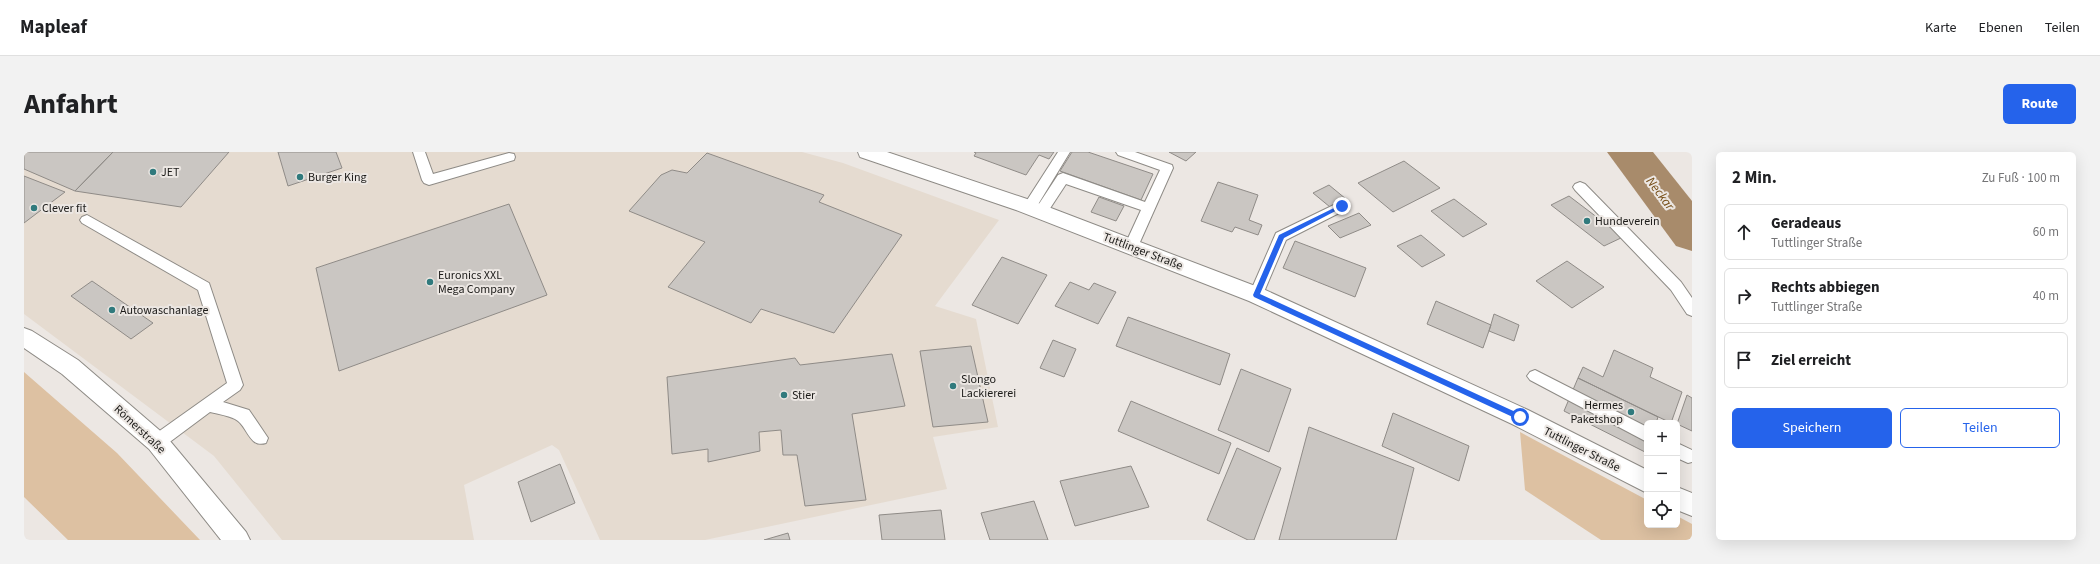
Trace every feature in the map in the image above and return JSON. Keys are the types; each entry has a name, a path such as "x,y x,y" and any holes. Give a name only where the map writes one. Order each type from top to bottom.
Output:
{"street":[{"name":"Tuttlinger Straße","path":"867,152 1034,210 1256,295 1520,417 1644,480"},
{"name":"Römerstraße","path":"24,337 70,367 157,442 237,540"},
{"path":"1680,499 1692,505"}],"lane":[{"path":"419,152 429,180 509,157"},
{"path":"1034,210 1064,152"},
{"path":"1122,152 1167,168 1131,246"},
{"path":"1034,210 1062,178 1149,208"},
{"path":"1580,187 1676,286 1692,310"},
{"path":"1256,295 1281,237 1342,206"},
{"path":"87,220 204,286 235,385 210,405 157,442"},
{"path":"1535,376 1644,432"},
{"path":"210,405 243,415 260,438"}],"shaded area":[{"path":"24,152 802,152 843,163 999,220 935,306 976,319 998,427 933,437 947,489 705,540 600,540 559,450 552,445 464,485 474,540 282,540 214,456 24,314"},
{"path":"24,372 117,453 200,540 68,540 24,497"},
{"path":"1520,432 1644,498 1644,528 1680,528 1680,518 1692,524 1692,540 1601,540 1525,490"}],"building":[{"path":"24,152 113,152 75,191 24,169"},
{"name":"JET","path":"113,152 229,152 181,207 75,191"},
{"name":"Burger King","path":"278,152 336,152 342,168 288,186"},
{"path":"974,152 1054,152 1049,159 1039,155 1026,175 974,156 976,153"},
{"path":"1072,152 1088,152 1153,174 1141,200 1060,171"},
{"path":"1169,152 1196,152 1186,161"},
{"path":"707,153 824,195 819,202 902,235 834,333 761,309 751,323 668,287 705,242 629,211 661,175 672,170 687,173"},
{"path":"1404,161 1440,188 1393,212 1358,183"},
{"name":"Clever fit","path":"24,176 65,192 24,223"},
{"path":"1218,182 1258,195 1249,220 1262,225 1258,235 1235,227 1232,232 1201,221"},
{"path":"1329,185 1346,199 1330,207 1313,193"},
{"name":"Hundeverein","path":"1569,196 1623,237 1604,246 1551,205"},
{"path":"1099,197 1124,206 1116,221 1091,212"},
{"path":"1454,199 1487,224 1463,237 1431,211"},
{"path":"509,204 547,295 339,371 316,268"},
{"path":"1359,213 1371,225 1340,238 1328,226"},
{"path":"1421,235 1445,255 1422,267 1397,246"},
{"path":"1295,241 1366,268 1355,297 1283,268"},
{"path":"1002,257 1047,275 1018,324 972,305"},
{"path":"1567,261 1604,287 1572,308 1536,281"},
{"name":"Autowaschanlage","path":"92,281 153,323 131,339 71,296"},
{"path":"1070,282 1089,290 1094,283 1116,292 1098,324 1055,306"},
{"path":"1436,301 1491,325 1483,348 1427,324"},
{"path":"1494,314 1519,325 1514,341 1489,331"},
{"path":"1128,317 1230,354 1220,385 1116,346"},
{"path":"1053,340 1076,349 1064,377 1040,368"},
{"name":"Slongo Lackiererei","path":"971,346 988,422 933,427 920,351"},
{"path":"1614,350 1653,368 1650,377 1682,392 1672,420 1665,420 1578,378 1583,367 1603,377"},
{"path":"892,354 905,406 852,414 866,500 805,506 797,455 783,455 781,430 759,432 760,451 708,462 708,449 672,454 667,377 795,358 800,365"},
{"path":"1241,369 1291,389 1269,452 1218,430"},
{"path":"1578,378 1658,417 1657,420 1644,420 1644,451 1564,411"},
{"path":"1687,395 1692,398 1692,431 1680,425 1680,420 1678,420"},
{"path":"1131,401 1231,443 1219,474 1118,431"},
{"path":"1393,413 1469,446 1459,481 1382,446"},
{"path":"1309,427 1414,468 1396,540 1279,540"},
{"path":"1237,448 1281,468 1254,540 1248,540 1207,520"},
{"path":"560,464 575,503 531,522 518,482"},
{"path":"1131,466 1149,507 1075,526 1060,481"},
{"path":"1034,501 1048,540 990,540 981,513"},
{"path":"941,510 945,540 882,540 879,515"},
{"path":"788,533 790,540 764,540"}],"waterway":[{"name":"Neckar","path":"1629,152 1692,234"}],"place":[{"name":"JET","path":"153,172"},
{"name":"Burger King","path":"300,177"},
{"name":"Clever fit","path":"34,208"},
{"name":"Hundeverein","path":"1587,221"},
{"name":"Euronics XXL Mega Company","path":"430,282"},
{"name":"Autowaschanlage","path":"112,310"},
{"name":"Slongo Lackiererei","path":"953,386"},
{"name":"Stier","path":"784,395"},
{"name":"Hermes Paketshop","path":"1631,412"}],"route":[{"path":"1342,206 1281,237 1256,295 1520,417"}]}
